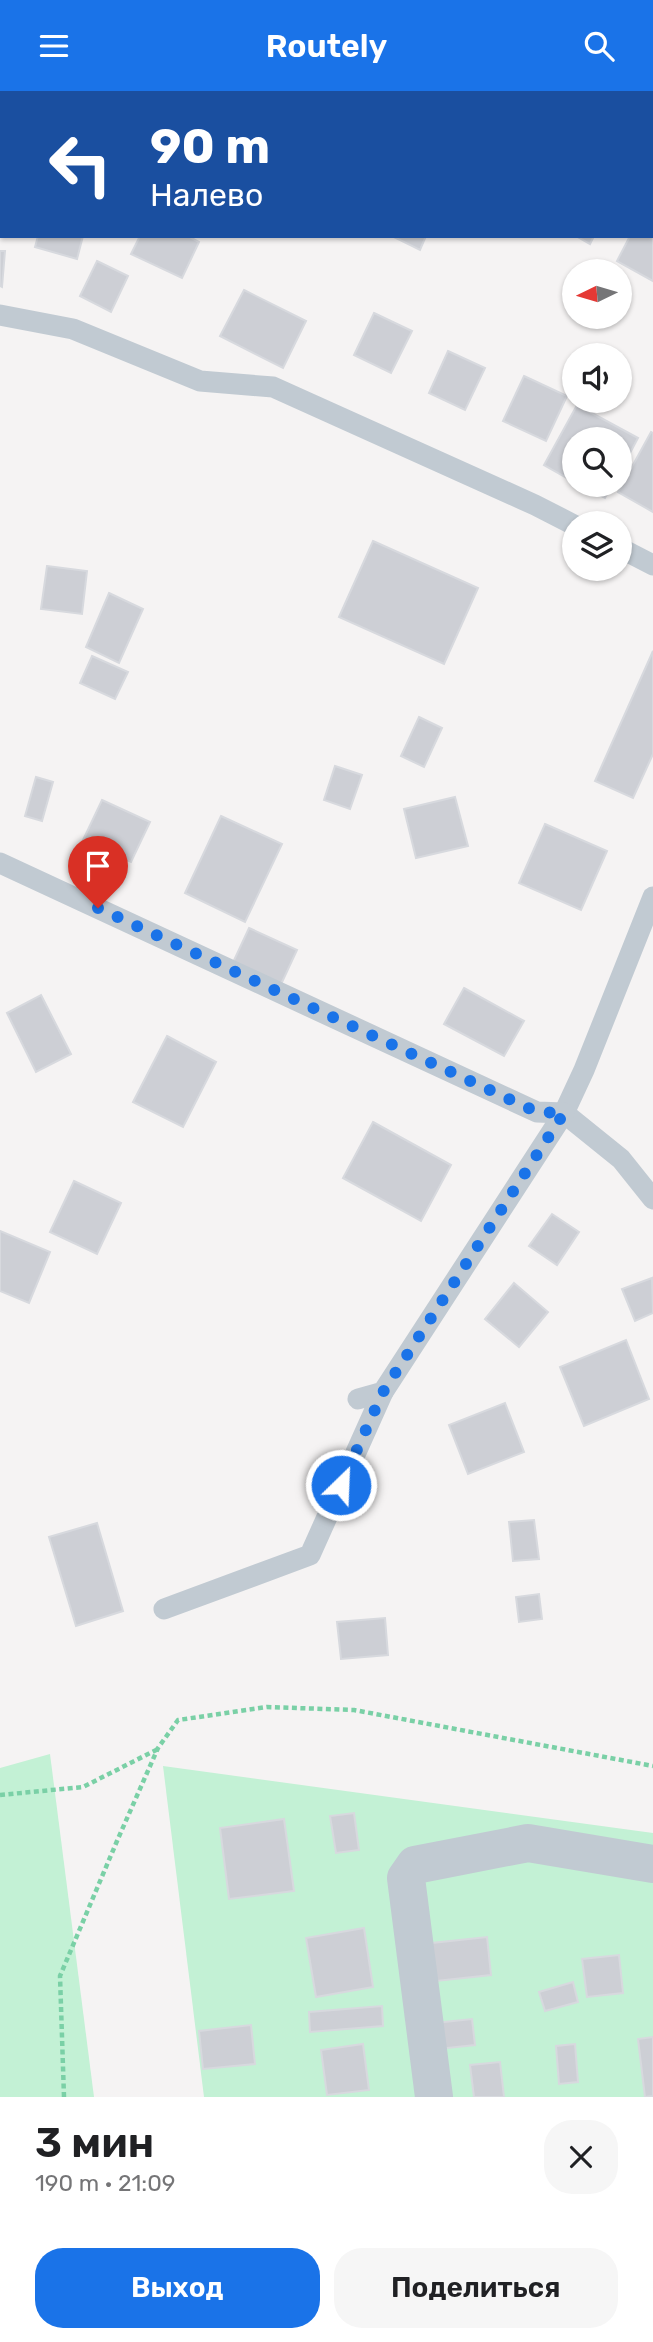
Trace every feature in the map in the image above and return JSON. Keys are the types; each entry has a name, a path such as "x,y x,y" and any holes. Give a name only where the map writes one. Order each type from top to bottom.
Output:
{"street":[{"path":"434,2097 406,1878 415,1865 528,1843 653,1864"}],"lane":[{"path":"0,315 74,329 200,381 273,387 562,519"},
{"path":"632,554 653,565"},
{"path":"0,863 537,1112 564,1113 621,1159 653,1199"},
{"path":"164,1609 310,1555 383,1392 564,1113 584,1070 653,897"},
{"path":"358,1399 383,1392"}],"path":[{"path":"64,2097 60,1976 158,1748 178,1720 267,1707 354,1710 653,1766"},
{"path":"0,1795 83,1787 158,1748"}],"green space":[{"path":"50,1754 94,2097 0,2097 0,1768"},
{"path":"163,1766 653,1833 653,2097 204,2097"}],"building":[{"path":"37,238 82,238 77,259 35,247"},
{"path":"139,238 192,238 199,242 182,278 131,254"},
{"path":"396,238 425,238 420,250"},
{"path":"580,238 593,238 590,244"},
{"path":"629,238 653,238 653,281 632,269 632,259 618,259"},
{"path":"0,251 5,251 2,287 0,286"},
{"path":"97,261 128,276 111,312 80,296"},
{"path":"244,290 306,321 283,368 220,336"},
{"path":"374,313 412,331 391,373 354,355"},
{"path":"448,351 485,368 465,410 429,393"},
{"path":"524,376 562,394 562,407 546,441 503,421"},
{"path":"573,413 592,413 618,427 565,427"},
{"path":"562,432 562,475 544,465"},
{"path":"651,432 653,433 653,512 627,497 632,497 632,467"},
{"path":"632,435 638,438 632,449"},
{"path":"373,541 478,588 444,664 339,617"},
{"path":"47,566 87,571 82,614 41,609"},
{"path":"109,593 143,609 119,663 86,647"},
{"path":"653,651 653,754 633,798 595,781"},
{"path":"92,656 128,672 115,699 80,683"},
{"path":"419,717 442,728 424,767 401,756"},
{"path":"335,766 362,775 350,809 324,800"},
{"path":"36,777 53,782 42,821 25,816"},
{"path":"455,797 468,846 416,858 404,809"},
{"path":"102,800 150,822 131,862 83,840"},
{"path":"221,816 282,844 245,922 185,893"},
{"path":"545,824 607,851 581,910 519,883"},
{"path":"249,928 297,950 277,993 229,971"},
{"path":"464,988 524,1021 504,1056 444,1024"},
{"path":"41,995 71,1054 36,1072 7,1013"},
{"path":"167,1036 216,1062 183,1127 133,1102"},
{"path":"373,1122 451,1165 421,1221 343,1178"},
{"path":"74,1181 121,1203 97,1254 50,1232"},
{"path":"552,1214 579,1232 557,1265 529,1246"},
{"path":"0,1231 50,1252 29,1303 0,1291"},
{"path":"652,1278 653,1313 635,1321 622,1289"},
{"path":"514,1283 548,1312 519,1347 485,1319"},
{"path":"626,1340 649,1399 584,1426 560,1367"},
{"path":"505,1403 524,1452 468,1474 449,1425"},
{"path":"534,1520 539,1559 513,1561 509,1522"},
{"path":"97,1523 123,1611 76,1626 49,1537"},
{"path":"539,1594 542,1619 519,1622 516,1597"},
{"path":"385,1618 388,1655 341,1659 337,1622"},
{"path":"354,1813 359,1850 336,1853 330,1816"},
{"path":"284,1819 294,1891 229,1899 220,1828"},
{"path":"364,1928 373,1987 316,1997 306,1938"},
{"path":"487,1937 491,1975 436,1981 432,1943"},
{"path":"619,1955 623,1993 587,1997 582,1959"},
{"path":"573,1982 578,2002 545,2011 539,1992"},
{"path":"382,2006 383,2026 310,2032 309,2012"},
{"path":"472,2019 475,2045 438,2049 435,2023"},
{"path":"251,2025 255,2064 203,2069 199,2031"},
{"path":"653,2037 653,2096 645,2097 638,2039"},
{"path":"363,2044 369,2090 327,2095 321,2050"},
{"path":"575,2044 578,2082 559,2084 556,2046"},
{"path":"500,2062 504,2097 474,2097 470,2065"}],"route":[{"path":"98,908 537,1112 564,1113 383,1392 341,1485"}]}
